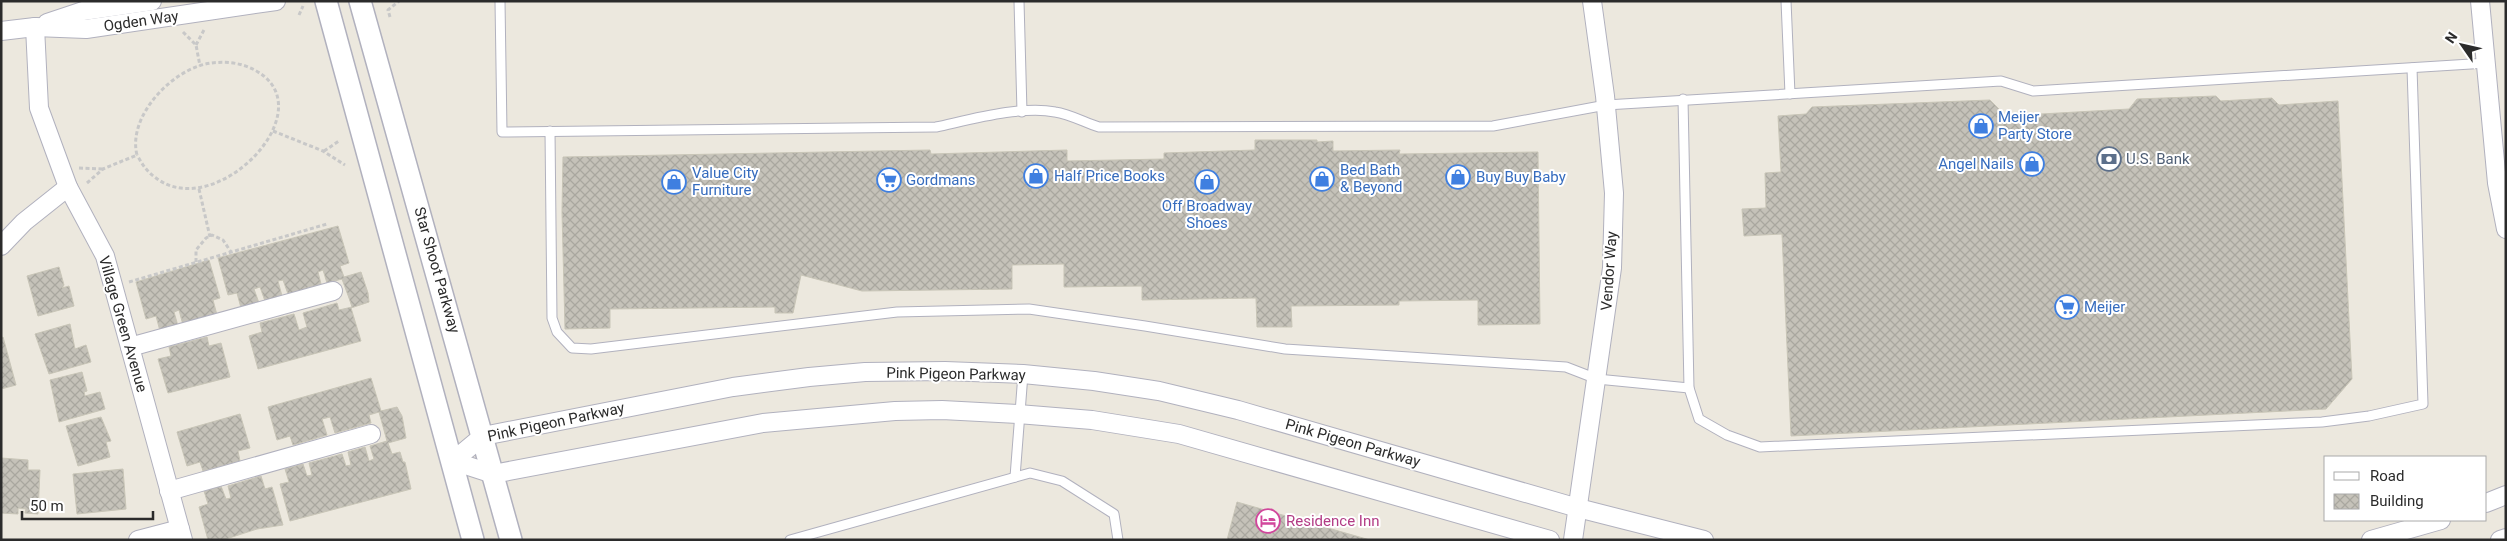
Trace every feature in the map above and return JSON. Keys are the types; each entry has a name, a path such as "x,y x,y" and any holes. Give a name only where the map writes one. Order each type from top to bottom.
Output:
{"street":[{"name":"Ogden Way","path":"35,27 83,11 152,1"},
{"name":"Ogden Way","path":"1,31 35,27 86,29 276,1"},
{"path":"326,1 473,540"},
{"name":"Star Shoot Parkway","path":"360,1 511,540"},
{"name":"Vendor Way","path":"1573,540 1612,268 1614,193 1606,105 1592,1"},
{"path":"2480,1 2498,183 2506,229"},
{"name":"Village Green Avenue","path":"35,27 39,108 68,188 104,256 181,535"},
{"path":"1,246 24,222 68,188"},
{"path":"130,347 333,291"},
{"name":"Pink Pigeon Parkway","path":"453,461 483,436 733,388 809,377 874,372 945,371 1023,374 1094,381 1159,391 1238,410 1578,508 1704,540"},
{"path":"453,461 493,474 763,423 942,410 1018,414 1092,420 1179,434 1550,540"},
{"path":"169,491 370,434"},
{"path":"2487,503 2506,496"},
{"path":"2371,540 2438,521"},
{"path":"138,540 181,535"},
{"path":"2500,540 2506,538"}],"lane":[{"path":"500,1 502,132 936,127 982,117 1022,112 1054,111 1098,126 1492,126 1606,105 1683,99 2001,81 2033,91 2486,64"},
{"path":"1019,1 1022,112"},
{"path":"1786,1 1790,94"},
{"path":"1683,99 1689,388 1699,419 1727,435 1760,447 2322,422 2369,416 2423,404 2412,68"},
{"path":"550,131 552,318 557,332 572,348 591,349 897,312 1029,310 1145,326 1285,349 1566,367 1597,379 1689,388"},
{"path":"1015,477 1018,414 1023,374"},
{"path":"790,540 1030,473 1062,481 1114,514 1118,540"}],"path":[{"path":"390,17 388,10 399,1"},
{"path":"299,15 303,6"},
{"path":"196,45 208,25"},
{"path":"180,29 196,45 200,66"},
{"path":"231,62 249,66 264,75 274,86 279,99 273,131 255,158 231,176 199,188 176,188 158,180 147,170 136,155 134,138 146,108 158,93 200,66 231,62"},
{"path":"273,131 323,152 345,165"},
{"path":"323,152 339,141"},
{"path":"87,183 103,169 136,155"},
{"path":"79,168 103,169"},
{"path":"199,188 210,237"},
{"path":"126,283 327,224"},
{"path":"210,237 223,240 231,252"},
{"path":"196,262 196,250 210,237"}],"building":[{"name":"Meijer","path":"2216,96 2221,101 2272,98 2279,105 2338,101 2352,379 2326,409 1791,436 1782,234 1744,236 1742,209 1766,208 1765,173 1781,172 1778,116 1806,114 1812,107 1990,100 2006,116 2129,109 2137,99"},
{"path":"1255,140 1333,141 1333,151 1400,150 1399,154 1538,152 1540,324 1478,325 1478,300 1399,301 1399,305 1291,306 1292,327 1257,327 1256,298 1142,300 1142,286 1064,287 1064,264 1012,265 1012,289 862,291 801,275 793,313 775,313 775,307 610,309 610,328 565,329 562,212 563,157 930,150 931,154 1067,150 1067,161 1164,159 1164,153 1255,150"},
{"path":"338,226 349,263 340,266 344,277 361,272 368,293 369,302 351,308 361,341 258,369 249,336 262,332 260,323 294,314 299,330 307,327 303,313 337,303 339,310 352,307 349,298 342,279 327,283 323,270 318,272 321,284 288,294 283,280 278,281 282,296 265,301 260,287 254,289 259,303 241,308 237,293 228,295 218,258"},
{"path":"209,260 220,298 213,300 217,315 183,325 179,310 174,312 178,326 160,331 156,316 146,319 136,282"},
{"path":"59,267 64,285 62,288 69,286 74,306 38,316 27,276"},
{"path":"70,324 75,349 86,345 91,362 49,374 35,334"},
{"path":"3,337 16,385 1,389 1,338"},
{"path":"207,337 209,346 221,343 230,377 168,393 158,359 171,356 169,347"},
{"path":"82,372 87,391 84,392 85,396 100,392 105,409 59,422 50,380"},
{"path":"371,378 381,411 397,407 402,416 406,438 388,443 392,454 400,452 403,462 405,462 411,489 290,521 280,484 289,482 285,469 303,464 307,476 312,475 309,463 342,454 346,466 351,465 348,452 365,447 369,461 374,459 370,446 387,441 379,412 369,415 371,423 335,433 330,417 322,419 327,435 293,445 290,436 277,440 268,407"},
{"path":"240,414 250,448 238,451 240,461 203,471 200,462 187,466 177,432"},
{"path":"101,417 111,441 106,442 110,457 78,466 66,426"},
{"path":"1,458 28,460 28,470 40,470 38,514 25,513 26,509 18,508 18,514 1,513"},
{"path":"123,469 126,509 77,514 73,474"},
{"path":"261,476 265,489 272,487 283,525 257,529 223,540 208,540 199,507 208,504 204,491 221,486 226,499 231,498 228,486"},
{"name":"Residence Inn","path":"1237,502 1370,540 1227,540"}],"place":[{"name":"Meijer Party Store","path":"1981,126"},
{"name":"U.S. Bank","path":"2109,159"},
{"name":"Angel Nails","path":"2032,164"},
{"name":"Half Price Books","path":"1036,176"},
{"name":"Buy Buy Baby","path":"1458,177"},
{"name":"Bed Bath & Beyond","path":"1322,179"},
{"name":"Gordmans","path":"889,180"},
{"name":"Value City Furniture","path":"674,182"},
{"name":"Off Broadway Shoes","path":"1207,182"},
{"name":"Meijer","path":"2067,307"},
{"name":"Residence Inn","path":"1268,521"}]}
